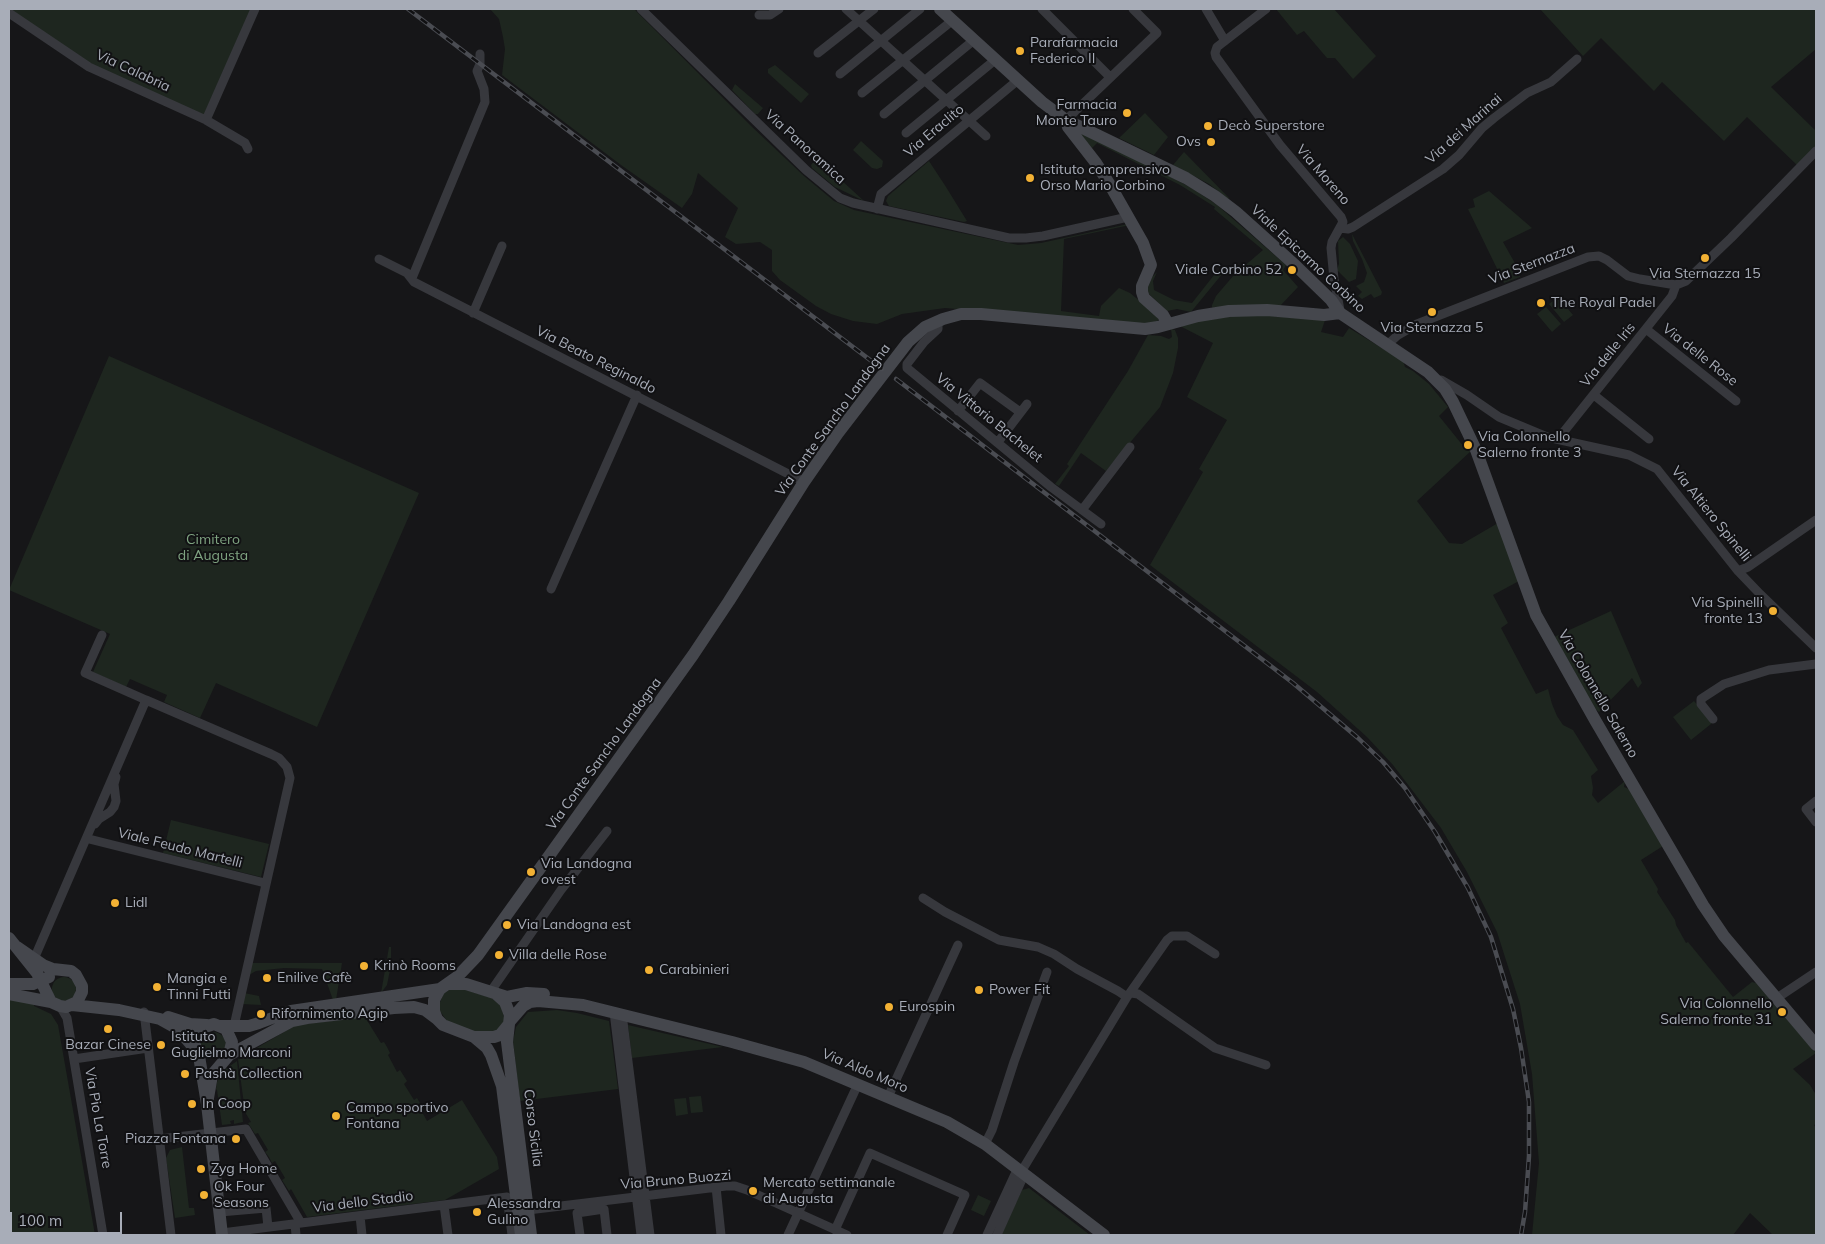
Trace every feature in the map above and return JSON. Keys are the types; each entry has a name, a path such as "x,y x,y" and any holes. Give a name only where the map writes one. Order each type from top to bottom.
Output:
{"main road":[{"name":"Viale Epicarmo Corbino","path":"940,9 1042,102 1066,120 1186,178 1215,196 1236,212 1334,298 1340,313 1387,345"},
{"path":"1066,120 1068,127 1096,163 1144,243 1151,265 1142,286 1142,292 1144,298 1163,315 1168,324"},
{"name":"Via Conte Sancho Landogna","path":"443,986 457,977 478,955 692,655 729,601 804,482 838,434 908,342 925,328 938,321 961,314 981,314 1145,329 1198,316 1230,311 1268,310 1324,315 1340,313"},
{"name":"Via Colonnello Salerno","path":"1387,345 1428,372 1445,389 1457,397 1536,615 1703,904 1724,936 1816,1045"},
{"path":"13,942 34,962 46,982 46,992 61,1004"},
{"path":"478,955 471,969 474,981 478,986"},
{"path":"34,962 76,975 89,994 103,1002 190,1024 214,1026 259,1023 291,1010 460,983 478,986 507,997 526,993 563,997 582,1005"},
{"path":"22,985 30,978 34,962"},
{"path":"9,984 22,985 46,982 58,971 64,970"},
{"path":"61,1004 80,997 82,986"},
{"path":"437,1019 433,1006 434,1000 443,986"},
{"path":"493,992 505,1002 510,1022"},
{"path":"9,994 61,1004 144,1012 178,1029 208,1062 219,1062 292,1021 414,1007 425,1010 449,1028 474,1037 494,1037 500,1034 523,1006 530,1002 538,1000 582,1005"},
{"name":"Via Aldo Moro","path":"582,1005 804,1062 947,1122 985,1144 1104,1235"},
{"name":"Corso Sicilia","path":"510,1022 507,1042 531,1235"},
{"path":"207,1104 212,1075 226,1057 232,1042 230,1035 214,1026 202,1028 195,1037 211,1133 222,1234"},
{"name":"Corso Sicilia","path":"474,1037 487,1048 502,1086 515,1234"}],"street":[{"path":"206,120 255,9"},
{"name":"Via Panoramica","path":"640,9 806,170 840,198 878,209 1009,238 1043,236 1128,217"},
{"path":"759,14 770,15 779,9"},
{"path":"846,9 986,136"},
{"path":"818,54 874,9"},
{"path":"840,74 920,9"},
{"path":"1042,9 1110,77"},
{"path":"1066,120 1156,33 1133,9"},
{"path":"1206,9 1225,41 1266,9"},
{"name":"Via Calabria","path":"9,13 89,67 206,120 244,143 248,148"},
{"path":"862,93 952,20"},
{"path":"884,114 974,40"},
{"name":"Via Moreno","path":"1225,41 1216,49 1216,57 1280,145 1342,217 1343,222 1335,235 1331,248 1334,298"},
{"path":"412,278 485,102 484,89 477,71 480,64 480,54"},
{"name":"Via dei Marinai","path":"1340,228 1348,229 1353,227 1442,170 1494,118 1527,93 1551,82 1577,59"},
{"path":"906,133 995,60"},
{"name":"Via Eraclito","path":"878,209 881,194 1018,80"},
{"path":"1676,285 1686,281 1732,238 1816,151"},
{"path":"1109,222 1118,213 1119,200"},
{"path":"473,313 502,246"},
{"name":"Via Sternazza","path":"1387,345 1398,335 1417,324 1588,257 1599,256 1628,276 1676,285"},
{"name":"Via Beato Reginaldo","path":"379,258 408,272 414,282 804,482"},
{"name":"Via delle Iris","path":"1558,439 1646,330 1672,296 1676,285"},
{"name":"Via Vittorio Bachelet","path":"938,321 938,329 924,342 907,364 907,368 958,411 1101,524"},
{"name":"Via delle Rose","path":"1646,330 1736,401"},
{"path":"958,411 980,383 1020,412"},
{"path":"551,589 637,395"},
{"path":"1594,395 1650,439"},
{"name":"Via Altiero Spinelli","path":"1457,397 1546,437 1629,456 1657,469 1738,571 1816,648"},
{"path":"998,442 1027,404"},
{"path":"1082,510 1130,447"},
{"path":"1738,571 1748,567 1816,520"},
{"path":"102,635 85,673 271,754 279,758 287,767 290,778 234,1026"},
{"path":"1713,719 1701,704 1701,699 1724,684 1769,670 1816,664"},
{"path":"34,962 96,823 114,807 116,801 115,778 147,700"},
{"path":"34,962 147,700"},
{"path":"1816,801 1806,809 1816,822"},
{"path":"493,992 561,890 607,831"},
{"name":"Viale Feudo Martelli","path":"89,839 265,883"},
{"path":"923,898 952,916 999,940 1038,947 1054,954 1077,970 1118,991 1129,995 1138,994 1215,1048 1266,1065"},
{"path":"988,1235 1021,1172 1129,995 1167,940 1172,936 1187,936 1216,954"},
{"path":"888,1097 958,945"},
{"path":"985,1144 992,1130 1014,1062 1047,972"},
{"path":"1777,998 1816,972"},
{"name":"Via Pio La Torre","path":"61,1004 67,1018 104,1235"},
{"path":"144,1012 171,1235"},
{"path":"618,1013 650,1235"},
{"path":"618,1013 640,1235"},
{"path":"74,1059 148,1048"},
{"path":"788,1235 858,1084"},
{"path":"159,1139 246,1129 298,1224 296,1235"},
{"path":"835,1230 870,1152 965,1195 947,1235"},
{"path":"997,1235 1021,1172"},
{"name":"Via Bruno Buozzi","path":"528,1210 735,1186 847,1235"},
{"path":"716,1187 722,1235"},
{"name":"Via dello Stadio","path":"222,1234 507,1198 515,1234"},
{"path":"444,1206 448,1235"},
{"path":"220,1212 266,1208 268,1227"},
{"path":"580,1235 577,1213 604,1209 607,1235"},
{"path":"360,1216 362,1235"}],"green space":[{"path":"9,9 252,9 204,115 93,67"},
{"path":"490,9 634,9 804,176 834,201 854,210 1018,245 1041,243 1128,224 1130,225 1064,239 1061,311 1099,316 1101,306 1119,288 1130,293 1157,315 1159,320 1143,324 945,308 902,314 877,324 853,321 831,314 816,306 780,280 772,271 772,250 760,242 736,244 725,237 738,208 698,173 692,194 682,208 621,165 502,75 505,49 503,37 499,19"},
{"path":"1276,9 1334,9 1376,56 1353,79 1335,58 1327,58 1304,31 1297,35"},
{"path":"1540,9 1816,9 1816,49 1771,87 1816,131 1816,147 1798,166 1747,117 1724,141 1662,82 1654,91 1601,38 1583,56"},
{"path":"775,65 809,94 801,103 768,73 768,69"},
{"path":"735,84 763,108 758,114 755,114 732,90"},
{"path":"1145,113 1168,137 1154,155 1119,138"},
{"path":"1076,129 1168,175 1217,205 1286,265 1283,270 1298,287 1281,305 1235,305 1212,308 1216,296 1234,275 1263,250 1214,209 1215,207 1180,185 1097,143 1092,148"},
{"path":"861,141 883,161 882,167 872,168 853,150"},
{"path":"1184,152 1228,199 1209,184 1173,165"},
{"path":"817,158 864,201 835,187 812,168 811,165"},
{"path":"929,161 967,221 964,222 889,206 886,201 888,196"},
{"path":"1489,191 1532,228 1503,242 1520,272 1520,277 1504,283 1468,209 1475,207 1473,199"},
{"path":"1352,234 1382,292 1381,295 1374,298 1371,294 1362,299 1358,296 1362,292 1356,286 1364,282 1367,273 1353,241"},
{"path":"1343,237 1350,244 1358,261 1356,279 1349,282 1338,271 1336,272 1339,264 1338,241"},
{"path":"1218,270 1223,273 1191,312 1177,309 1167,311 1149,294 1147,289 1152,277 1157,272 1153,281 1154,290 1174,300 1192,303"},
{"path":"1558,297 1573,315 1564,322 1549,304"},
{"path":"1546,307 1561,324 1552,332 1537,314"},
{"path":"1246,314 1325,320 1321,332 1343,337 1349,328 1403,361 1405,367 1429,384 1448,407 1439,416 1464,447 1467,446 1471,451 1417,501 1449,543 1462,544 1498,523 1519,581 1493,595 1508,623 1501,628 1536,694 1548,689 1557,716 1563,725 1573,730 1598,770 1591,776 1592,795 1598,803 1625,781 1624,787 1629,789 1663,846 1641,860 1686,943 1688,942 1733,997 1752,982 1756,983 1816,1053 1793,1069 1810,1085 1816,1095 1816,1124 1814,1125 1816,1128 1816,1235 1773,1235 1750,1213 1733,1235 1532,1235 1539,1163 1532,1074 1520,1004 1497,932 1467,872 1441,828 1393,765 1367,737 1317,692 1150,565 1203,472 1199,469 1227,420 1187,397 1213,343 1180,326 1186,323"},
{"path":"1171,329 1175,330 1178,338 1178,348 1173,373 1160,407 1106,471 1081,453 1059,486 1055,484 1069,466 1067,464 1128,371 1148,335 1169,339 1172,337"},
{"name":"Cimitero di Augusta","path":"109,356 419,493 317,727 216,683 200,718 164,702 167,695 130,679 126,687 93,672 110,634 9,590"},
{"path":"1611,611 1642,683 1638,688 1632,678 1599,712 1593,707 1554,637"},
{"path":"1694,701 1712,722 1691,740 1673,717"},
{"path":"171,820 269,844 261,877 163,853"},
{"path":"389,947 391,947 391,965 387,985 381,993"},
{"path":"250,963 342,963 336,1000 333,1000 322,969 284,968 256,971 247,976"},
{"path":"64,977 69,978 75,984 75,994 69,1000 64,1001 59,1000 53,994 52,989 53,984 59,978"},
{"path":"449,990 466,990 492,998 501,1006 505,1020 497,1031 475,1033 447,1021 440,1011 440,1002 444,993"},
{"path":"244,993 259,996 261,1005 242,1004"},
{"path":"9,999 34,1003 34,1006 51,1014 58,1025 95,1235 9,1235"},
{"path":"557,1010 609,1021 618,1089 520,1101 513,1041 516,1027 528,1012"},
{"name":"Campo sportivo Fontana","path":"365,1017 381,1043 384,1042 387,1047 390,1053 388,1055 397,1072 400,1070 407,1081 404,1084 414,1100 417,1098 424,1110 422,1112 427,1121 462,1100 497,1157 499,1169 445,1200 307,1217 291,1189 289,1191 282,1180 285,1178 275,1161 272,1163 265,1152 268,1150 258,1133 255,1134 248,1123 251,1122 245,1112 238,1059 296,1025"},
{"path":"628,1025 723,1047 632,1058"},
{"path":"213,1032 222,1036 226,1045 222,1054 213,1058 204,1054 200,1045 204,1036"},
{"path":"237,1061 243,1122 234,1124 234,1120 230,1121 231,1124 222,1125 216,1089 217,1082 223,1071"},
{"path":"701,1096 703,1112 691,1113 689,1097"},
{"path":"686,1098 688,1114 676,1116 674,1099"},
{"path":"182,1147 189,1208 194,1208 195,1215 175,1218 166,1158 170,1150"},
{"path":"1029,1188 1090,1235 1000,1235 1022,1190"},
{"path":"978,1195 991,1201 984,1216 971,1210"}],"railway":[{"path":"408,9 882,369"},
{"path":"896,379 1293,683 1358,738 1383,762 1405,788 1435,832 1468,888 1491,937 1513,1009 1529,1102 1529,1156 1525,1212 1521,1235"}],"place":[{"name":"Parafarmacia Federico II","path":"1020,51"},
{"name":"Farmacia Monte Tauro","path":"1127,113"},
{"name":"Decò Superstore","path":"1208,126"},
{"name":"Ovs","path":"1211,142"},
{"name":"Istituto comprensivo Orso Mario Corbino","path":"1030,178"},
{"name":"Via Sternazza 15","path":"1705,258"},
{"name":"Viale Corbino 52","path":"1292,270"},
{"name":"The Royal Padel","path":"1541,303"},
{"name":"Via Sternazza 5","path":"1432,312"},
{"name":"Via Colonnello Salerno fronte 3","path":"1468,445"},
{"name":"Via Spinelli fronte 13","path":"1773,611"},
{"name":"Via Landogna ovest","path":"531,872"},
{"name":"Lidl","path":"115,903"},
{"name":"Via Landogna est","path":"507,925"},
{"name":"Villa delle Rose","path":"499,955"},
{"name":"Krinò Rooms","path":"364,966"},
{"name":"Carabinieri","path":"649,970"},
{"name":"Enilive Cafè","path":"267,978"},
{"name":"Mangia e Tinni Futti","path":"157,987"},
{"name":"Power Fit","path":"979,990"},
{"name":"Eurospin","path":"889,1007"},
{"name":"Via Colonnello Salerno fronte 31","path":"1782,1012"},
{"name":"Rifornimento Agip","path":"261,1014"},
{"name":"Bazar Cinese","path":"108,1029"},
{"name":"Istituto Guglielmo Marconi","path":"161,1045"},
{"name":"Pashà Collection","path":"185,1074"},
{"name":"In Coop","path":"192,1104"},
{"name":"Campo sportivo Fontana","path":"336,1116"},
{"name":"Piazza Fontana","path":"236,1139"},
{"name":"Zyg Home","path":"201,1169"},
{"name":"Mercato settimanale di Augusta","path":"753,1191"},
{"name":"Ok Four Seasons","path":"204,1195"},
{"name":"Alessandra Gulino","path":"477,1212"}]}
